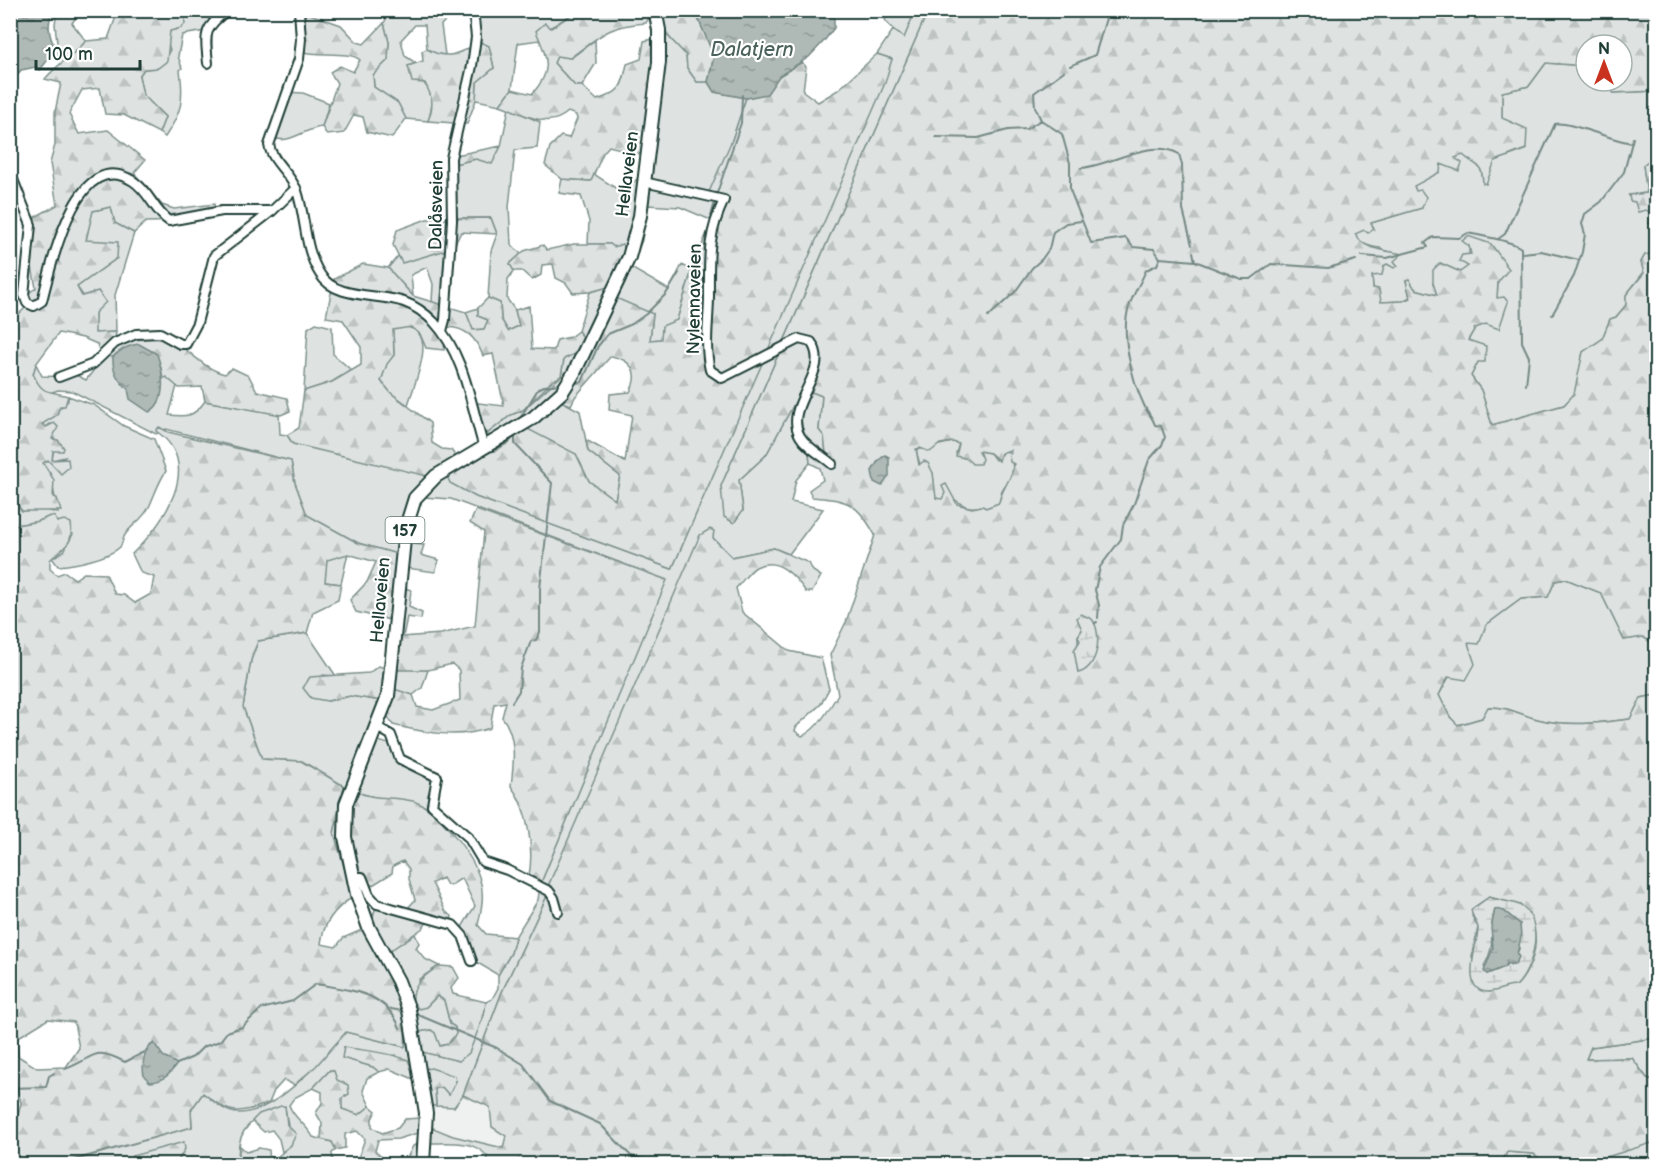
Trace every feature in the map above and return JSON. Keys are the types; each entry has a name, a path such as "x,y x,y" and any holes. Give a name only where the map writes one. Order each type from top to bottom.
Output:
{"main road":[{"name":"Hellaveien","path":"423,1164 426,1124 420,1073 406,1000 394,972 369,928 353,877 345,837 346,804 356,773 377,727 390,684 409,513 416,498 428,483 545,408 569,382 633,248 659,62 659,37 655,10"}],"street":[{"path":"208,63 206,34 212,22 228,10"},
{"path":"299,10 302,39 299,59 269,145 273,156 287,171 296,188 310,249 322,278 335,287 407,303 428,316 442,331 459,363 484,448"},
{"name":"Dalåsveien","path":"442,331 446,320 451,235 451,158 472,66 476,28 473,10"},
{"path":"12,177 31,225 24,295 30,305 42,301 64,224 83,193 98,178 108,174 132,180 169,221 222,211 272,211"},
{"name":"Nylennaveien","path":"644,182 724,200 712,228 708,252 706,338 710,370 722,378 799,339 811,342 815,349 813,373 796,412 795,422 804,442 832,464"},
{"path":"59,377 93,364 115,343 136,334 160,333 180,344 186,344 197,323 214,256 272,211 296,188"},
{"path":"377,727 391,735 400,759 436,777 438,783 431,800 434,808 468,837 480,859 549,891 558,912"},
{"path":"353,877 362,877 369,895 377,904 453,925 463,936 471,961"}],"shaded area":[{"path":"463,1095 490,1107 492,1127 507,1136 503,1149 453,1136 431,1127 430,1106 454,1107"}],"green space":[{"path":"57,11 81,11 72,23 86,41 75,53 59,61 55,24"},
{"path":"118,11 184,11 185,24 181,28 170,31 167,61 158,68 144,69 139,76 143,95 165,117 159,133 124,115 105,114 100,88 82,90 69,114 79,134 108,130 145,160 134,173 162,205 174,209 214,204 215,210 185,221 146,222 134,233 115,223 111,207 93,211 86,240 118,242 117,258 77,287 82,296 98,291 106,302 95,313 95,333 116,332 115,340 147,334 166,337 215,371 225,374 232,368 249,376 257,391 287,398 290,411 281,415 205,401 202,387 179,388 166,377 163,379 160,363 117,353 113,357 100,354 97,344 83,338 59,333 36,364 33,374 43,389 68,396 65,406 60,406 57,415 42,424 46,427 54,423 58,427 52,439 58,440 64,448 63,451 53,451 52,460 68,459 69,467 61,474 48,460 43,463 54,480 53,497 57,498 61,511 22,511 16,502 11,503 10,323 29,304 27,294 36,288 32,267 35,217 57,205 50,163 55,145 55,112 61,83 45,79 86,41 108,39"},
{"path":"184,11 205,11 210,20 205,31 182,35 178,56 182,68 180,70 182,90 180,105 175,120 165,137 159,133 165,117 143,95 139,76 144,69 158,68 170,50 167,41 170,31 181,28"},
{"path":"390,11 428,11 429,17 446,20 441,25 445,55 440,56 427,49 425,25 415,25 401,40 405,56 416,63 408,66 429,90 432,104 428,121 406,119 398,103 374,87 373,75 388,60 389,42 384,23"},
{"path":"428,11 476,11 477,16 452,15 446,20 429,17"},
{"path":"476,11 518,15 521,11 557,11 560,13 568,11 571,15 550,28 537,30 540,40 518,43 512,89 500,105 476,100 477,82 494,68 489,46 480,42"},
{"path":"568,11 652,12 646,23 613,29 570,58 557,56 554,63 575,86 582,86 597,100 619,88 624,79 627,64 641,59 644,41 654,39 654,67 645,147 640,154 609,146 603,153 591,181 562,179 545,165 550,147 561,136 569,138 577,119 576,115 568,112 552,120 535,119 500,105 512,89 532,94 539,86 546,71 546,64 536,31 545,23 551,28 571,15"},
{"path":"651,11 661,11 666,34 686,55 687,68 697,82 708,82 715,92 746,98 732,140 713,221 680,207 647,205 642,240 631,268 669,290 682,265 692,270 677,320 662,339 650,340 653,314 577,379 563,402 580,411 588,451 620,476 615,500 589,481 576,454 515,434 504,446 479,456 451,483 476,497 672,569 892,59 877,54 893,30 904,37 915,11 928,11 721,486 743,510 739,480 766,455 795,402 812,392 822,396 819,430 824,436 826,453 809,452 810,463 796,480 791,502 823,509 789,554 774,548 732,557 713,538 549,884 547,896 502,992 463,1095 454,1107 436,1106 435,1088 442,1087 449,1095 456,1081 425,1070 431,1127 429,1164 421,1132 416,1080 396,1055 387,1056 344,1047 343,1058 373,1067 379,1072 367,1078 363,1091 370,1106 359,1115 342,1109 337,1080 330,1070 313,1088 294,1098 289,1105 313,1137 332,1142 336,1150 332,1153 333,1161 342,1164 298,1161 295,1164 270,1164 269,1157 276,1158 291,1145 285,1107 264,1115 248,1125 240,1141 239,1164 176,1164 180,1154 132,1156 133,1164 62,1164 192,1127 191,1110 203,1093 220,1106 235,1113 254,1110 269,1104 298,1082 346,1032 405,1047 403,1014 394,988 371,947 357,912 334,833 344,786 302,761 262,759 243,707 251,660 258,641 307,633 336,676 323,675 328,701 350,696 381,701 397,554 358,543 307,515 295,483 291,461 166,429 156,434 72,391 58,390 47,394 39,386 33,374 36,364 42,376 76,375 86,380 106,354 180,375 169,415 190,415 205,401 279,414 280,434 287,435 293,444 440,467 487,439 488,433 511,415 523,410 561,376 564,359 584,339 578,331 590,292 608,287 614,247 610,244 588,244 589,221 581,196 559,193 562,179 591,181 594,174 623,193 640,176 654,39","holes":["423,497 451,499 666,580 540,885 538,900 515,937 511,953 498,975 498,988 492,999 486,1002 484,1015 459,1061 422,1052 419,1032 431,1030 435,1033 439,1046 448,1044 456,1034 455,1027 450,1024 444,1000 437,996 426,1007 419,979 439,966 425,959 416,948 419,943 415,934 389,951 378,931 370,911 361,874 355,791 373,797 427,807 428,795 434,781 395,761 389,744 378,741 394,690 413,695 422,688 428,670 397,669 401,638 407,617 421,619 422,613 409,607 411,590 405,588 407,568 435,572 439,560 421,555 424,545 409,544 414,515"]},
{"path":"661,11 695,11 714,56 708,82 697,82 687,68 686,55 666,34"},
{"path":"883,11 915,11 904,38 887,23"},
{"path":"928,11 1656,11 1656,91 1634,92 1634,33 1574,33 1574,65 1546,63 1529,86 1502,92 1502,118 1527,129 1526,149 1495,161 1486,184 1483,183 1480,168 1463,155 1455,158 1462,163 1459,171 1441,164 1440,172 1414,186 1416,191 1421,190 1426,197 1422,208 1371,223 1374,229 1368,233 1364,230 1355,234 1369,246 1402,254 1394,261 1398,266 1394,268 1387,264 1384,266 1382,275 1372,276 1373,288 1379,289 1381,302 1403,301 1410,298 1406,280 1409,279 1415,289 1437,295 1433,283 1433,270 1440,263 1460,272 1468,266 1459,261 1462,255 1471,254 1469,246 1462,241 1468,236 1491,244 1509,269 1498,282 1497,298 1504,297 1508,302 1499,329 1486,324 1475,328 1468,340 1486,346 1485,362 1478,362 1471,376 1481,390 1492,425 1564,405 1574,394 1583,352 1602,339 1610,319 1616,317 1626,305 1626,295 1644,273 1641,262 1645,255 1656,253 1656,645 1643,637 1624,640 1601,593 1566,579 1555,581 1548,597 1521,599 1486,625 1479,644 1468,643 1475,664 1466,680 1448,677 1439,695 1450,717 1458,725 1482,718 1488,707 1503,708 1537,719 1560,723 1595,723 1630,719 1641,698 1656,695 1656,1038 1591,1047 1586,1059 1632,1058 1647,1078 1656,1081 1655,1142 1584,1164 1543,1161 1534,1154 1507,1152 1501,1164 486,1164 487,1156 475,1147 454,1143 431,1143 431,1127 453,1136 503,1148 506,1136 492,1127 490,1107 463,1095 502,992 547,896 549,884 700,535 710,529 714,531 713,538 732,557 774,548 809,563 813,571 821,576 812,592 806,592 785,569 772,564 764,564 753,569 736,588 742,612 789,651 821,658 829,689 820,705 796,727 795,731 802,736 808,733 823,718 838,694 830,655 846,622 875,535 857,509 843,502 812,497 809,490 823,480 820,468 810,463 809,451 826,453 824,436 819,430 822,396 812,392 795,402 766,455 739,480 743,510 734,523 724,517 721,486","holes":["953,442 959,444 956,456 968,459 972,464 980,464 982,459 979,451 990,453 999,461 1001,453 1010,450 1010,462 1014,464 1013,470 999,503 986,508 982,506 972,508 957,504 946,484 942,486 945,493 942,499 936,498 933,473 928,463 924,461 919,465 916,449 920,448 930,452 940,444","1080,623 1096,647 1078,672 1078,636 1082,630","1489,897 1520,905 1531,921 1535,934 1534,950 1526,974 1516,986 1503,986 1489,992 1472,957 1478,927 1472,916 1473,908"]},
{"path":"307,13 341,25 357,42 364,44 384,23 389,42 388,60 373,75 374,87 398,103 406,119 392,138 367,132 363,117 354,115 344,133 327,135 322,127 337,83 330,72 340,66 353,72 360,60 350,56 303,52 303,18"},
{"path":"595,40 596,63 582,86 575,86 554,63 557,56 571,58"},
{"path":"480,42 489,46 494,68 477,82 476,100 467,124 428,121 432,106 430,93 425,83 412,82 408,66 423,61 422,51 427,49 441,55 448,55"},
{"path":"877,54 892,59 885,83 672,569 476,497 450,483 447,476 483,453 495,451 510,442 515,434 526,428 576,454 589,481 615,500 620,476 588,451 586,440 625,462 632,415 609,410 610,394 630,392 634,378 632,368 624,360 611,356 575,397 571,405 563,402 616,298 653,314 650,340 661,339 662,326 677,320 692,270 719,203 711,198 709,192 732,140 746,98 767,93 779,76 802,62 806,67 803,91 818,102 838,90"},
{"path":"1546,63 1574,65 1574,93 1656,91 1656,155 1643,165 1647,193 1629,195 1652,214 1656,229 1656,253 1645,255 1641,262 1644,272 1626,295 1626,305 1616,317 1610,319 1602,339 1583,352 1575,394 1564,405 1492,425 1481,390 1471,376 1478,362 1468,340 1475,328 1486,324 1497,298 1498,282 1508,269 1463,241 1469,246 1469,266 1460,272 1440,263 1433,283 1437,295 1415,289 1406,281 1410,297 1403,301 1381,302 1373,288 1372,276 1388,263 1398,266 1380,248 1365,244 1355,233 1364,230 1371,223 1422,208 1414,186 1441,163 1463,154 1479,167 1483,183 1495,161 1526,150 1502,118 1502,92 1529,86"},
{"path":"284,92 303,93 329,103 322,127 290,138 270,137"},
{"path":"509,108 540,122 537,148 515,150 509,207 511,244 521,254 510,264 514,271 508,279 507,299 515,310 519,326 508,331 501,319 500,303 488,298 491,251 497,234 491,218 456,218 454,164 476,159 492,163 501,146"},
{"path":"501,146 492,164 476,159 454,164 456,155"},
{"path":"1656,155 1656,229 1649,223 1652,214 1646,210 1638,212 1635,202 1630,201 1629,195 1647,193 1643,165"},
{"path":"111,207 115,223 134,233 115,295 116,332 94,333 95,313 77,287 117,258 86,240 92,211"},
{"path":"491,218 497,234 461,232 453,248 402,263 393,245 397,230 427,219"},
{"path":"574,244 610,244 614,247 622,244 625,248 608,287 590,292 573,293 566,283 556,278 553,264 542,265 541,275 532,280 522,271 514,271 510,264 524,251 543,245 547,250"},
{"path":"448,249 444,305 432,302 433,284 427,267 411,275 413,296 388,268 399,255 402,262"},
{"path":"363,264 388,268 413,296 466,312 473,330 484,329 488,320 478,316 478,308 488,298 500,303 501,319 508,331 519,326 515,310 529,306 532,349 554,350 557,340 570,337 578,331 585,339 574,354 564,359 561,376 552,381 523,410 511,415 488,433 483,431 474,406 478,403 504,406 493,354 483,356 470,335 460,329 447,327 444,350 426,348 420,334 411,327 393,330 394,355 387,364 381,381 391,393 430,423 432,443 442,449 451,450 457,458 427,476 293,444 287,435 299,428 304,391 332,382 361,365 361,347 343,320 326,317 334,279"},
{"path":"478,308 478,316 488,320 484,329 473,330 466,312"},
{"path":"316,323 332,327 333,354 351,370 332,382 304,391 308,328"},
{"path":"401,327 413,329 420,336 423,345 419,370 408,405 391,393 381,381 387,363 394,355 393,330"},
{"path":"68,396 94,405 124,426 154,439 166,471 146,512 124,536 120,547 100,558 58,566 52,558 64,551 73,534 50,516 39,521 11,526 11,503 16,502 22,511 41,509 58,513 50,472 43,467 43,463 48,460 56,467 65,457 52,460 55,441 50,424 46,427 42,424 68,401"},
{"path":"159,427 168,432 291,461 295,483 307,515 358,543 397,554 390,620 356,612 350,600 367,582 376,562 348,554 327,560 325,582 341,584 338,600 313,612 307,633 258,641 251,660 243,707 262,759 301,761 344,786 334,833 353,897 331,917 324,929 321,944 336,947 343,938 364,929 398,1000 403,1015 405,1047 346,1032 316,1066 294,1085 284,1080 274,1091 269,1103 248,1110 234,1111 221,1106 203,1093 191,1110 192,1127 58,1164 11,1164 11,1143 21,1103 16,1084 11,1086 11,526 39,521 50,516 55,517 57,522 64,520 71,523 71,537 63,549 50,560 50,569 57,575 65,572 75,579 84,573 106,574 115,594 124,595 135,603 151,594 154,577 141,573 132,554 156,527 166,511 174,494 178,477 177,460 170,445 156,431","holes":["48,1019 74,1022 79,1048 66,1067 37,1068 18,1056 17,1038"]},
{"path":"953,442 959,444 956,453 968,459 979,451 990,453 995,460 1005,451 1012,453 1013,478 1002,490 999,503 986,508 971,507 945,493 942,500 935,498 933,473 920,465 916,450"},
{"path":"476,510 667,580 540,885 529,876 531,853 528,829 522,805 511,786 512,741 507,724 502,717 506,702 494,704 490,728 466,733 442,734 405,728 393,725 387,716 394,689 413,695 417,707 433,710 460,700 459,670 452,664 428,670 397,670 401,637 441,634 475,626 484,532 470,523"},
{"path":"348,553 341,584 325,582 326,560"},
{"path":"1566,579 1601,593 1624,640 1643,637 1656,645 1656,695 1641,698 1630,719 1595,723 1560,723 1537,719 1509,709 1489,707 1482,718 1457,725 1450,717 1439,695 1468,643 1479,643 1486,625 1521,599 1548,597 1555,581"},
{"path":"1081,614 1092,619 1098,642 1090,665 1078,673 1074,650 1080,641 1078,636 1082,630 1077,618"},
{"path":"378,666 387,668 382,701 350,696 327,701 311,698 303,688 310,677 369,673"},
{"path":"355,791 369,796 413,801 423,805 453,834 470,859 480,880 482,897 478,925 486,934 515,937 511,953 498,975 476,962 462,927 475,906 462,878 451,885 447,885 443,878 432,883 446,912 452,916 451,923 430,918 423,928 388,952 372,920 376,906 406,910 415,900 409,879 409,869 403,861 393,866 392,873 363,891 349,825"},
{"path":"1489,897 1518,904 1529,913 1535,934 1532,958 1516,986 1488,992 1479,990 1474,984 1472,965 1478,928 1471,910","holes":["1495,910 1504,911 1520,924 1519,949 1511,965 1507,963 1505,967 1487,974 1484,966 1490,951"]},
{"path":"439,966 453,967 459,978 451,988 453,994 486,1002 484,1015 469,1053 459,1061 422,1052 419,1032 431,1030 435,1033 440,1046 448,1044 456,1034 455,1027 450,1024 444,1000 437,996 426,1007 419,1009 413,1003 416,986"},
{"path":"1656,1038 1656,1081 1647,1078 1632,1058 1586,1059 1591,1047"},
{"path":"344,1047 385,1053 408,1060 416,1080 390,1069 379,1072 373,1067 342,1058"},
{"path":"431,1068 455,1076 456,1081 449,1095 442,1087 435,1089 436,1106 430,1106 425,1069"},
{"path":"330,1070 334,1071 337,1080 348,1085 349,1094 342,1098 342,1109 359,1115 370,1106 376,1111 372,1119 372,1127 382,1133 398,1128 405,1119 420,1118 421,1132 398,1139 378,1140 375,1151 387,1162 407,1158 413,1146 420,1142 418,1164 342,1164 358,1158 365,1139 357,1131 345,1134 345,1148 336,1150 332,1142 321,1139 322,1123 316,1113 322,1103 322,1092 313,1088"},
{"path":"285,1106 287,1125 296,1134 291,1145 282,1152 279,1139 272,1130 264,1132 252,1121 259,1114"},
{"path":"1656,1141 1656,1164 1651,1158 1639,1160 1635,1164 1584,1164"},
{"path":"184,1142 185,1149 176,1164 133,1164 132,1156"},
{"path":"239,1145 247,1152 259,1148 269,1150 270,1164 239,1164"},
{"path":"1507,1152 1534,1154 1543,1161 1565,1164 1501,1164"}],"water":[{"path":"11,10 52,11 49,28 53,43 47,61 40,70 36,67 21,70 11,83"},
{"name":"Dalatjern","path":"695,11 834,11 834,28 809,57 779,76 767,94 746,98 714,92 708,82 714,56"},
{"path":"139,344 157,354 161,369 161,394 155,407 149,412 130,399 128,389 121,383 114,367 113,357 116,354 128,346"},
{"path":"885,455 889,457 889,476 882,486 874,482 872,471"},
{"path":"1495,909 1504,911 1520,924 1521,937 1517,954 1519,957 1515,965 1507,963 1505,967 1487,974 1484,971 1493,948 1491,928"},
{"path":"154,1043 163,1056 177,1064 166,1077 150,1082 144,1076 143,1062 145,1053"}],"waterway":[{"path":"1070,66 1095,55 1107,15 1106,10"},
{"path":"1064,71 1034,93 1035,107 1041,120 1062,134 1070,163 1070,190 1091,243 1126,238 1133,247 1154,249 1160,258 1195,261 1241,279 1251,279 1271,264 1328,268 1356,260"},
{"path":"716,196 741,123 742,95"},
{"path":"936,137 978,138 1008,130 1026,129 1041,120"},
{"path":"1498,239 1505,234 1555,124 1569,125 1632,143"},
{"path":"1552,315 1574,276 1582,252 1585,234 1582,224 1585,214 1601,202 1624,172 1633,138"},
{"path":"1081,168 1143,150 1168,150 1179,154 1182,165 1183,210 1192,245"},
{"path":"711,216 715,202"},
{"path":"988,317 1015,292 1032,268 1042,259 1049,249 1053,232 1066,223 1081,221"},
{"path":"1362,256 1387,258 1428,247 1425,243 1433,237 1459,238 1468,233 1503,241 1521,248 1522,342 1529,357 1526,385"},
{"path":"1523,253 1541,251 1579,260"},
{"path":"1193,252 1195,261"},
{"path":"1098,618 1099,605 1095,590 1100,567 1121,539 1123,525 1134,504 1149,460 1162,445 1165,437 1161,426 1155,425 1140,395 1132,370 1126,330 1129,307 1133,297 1146,270 1157,265 1160,258"},
{"path":"576,383 582,382 598,346 608,334 632,324 646,314 666,294 679,273"},
{"path":"519,420 538,389 560,384"},
{"path":"512,702 519,691 521,668 531,641 536,640 540,632 540,589 552,483 515,444 515,436"},
{"path":"177,1064 193,1057 203,1047 220,1041 227,1032 242,1027 261,1009 293,1001 316,984 354,991 376,999 385,1006 400,1028"},
{"path":"391,1009 402,1011"},
{"path":"416,1014 497,1048 523,1064 550,1101 600,1124 631,1156 665,1164"},
{"path":"65,1069 94,1055 106,1054 125,1062 147,1051"},
{"path":"10,1088 46,1087 49,1076 54,1073"}]}
